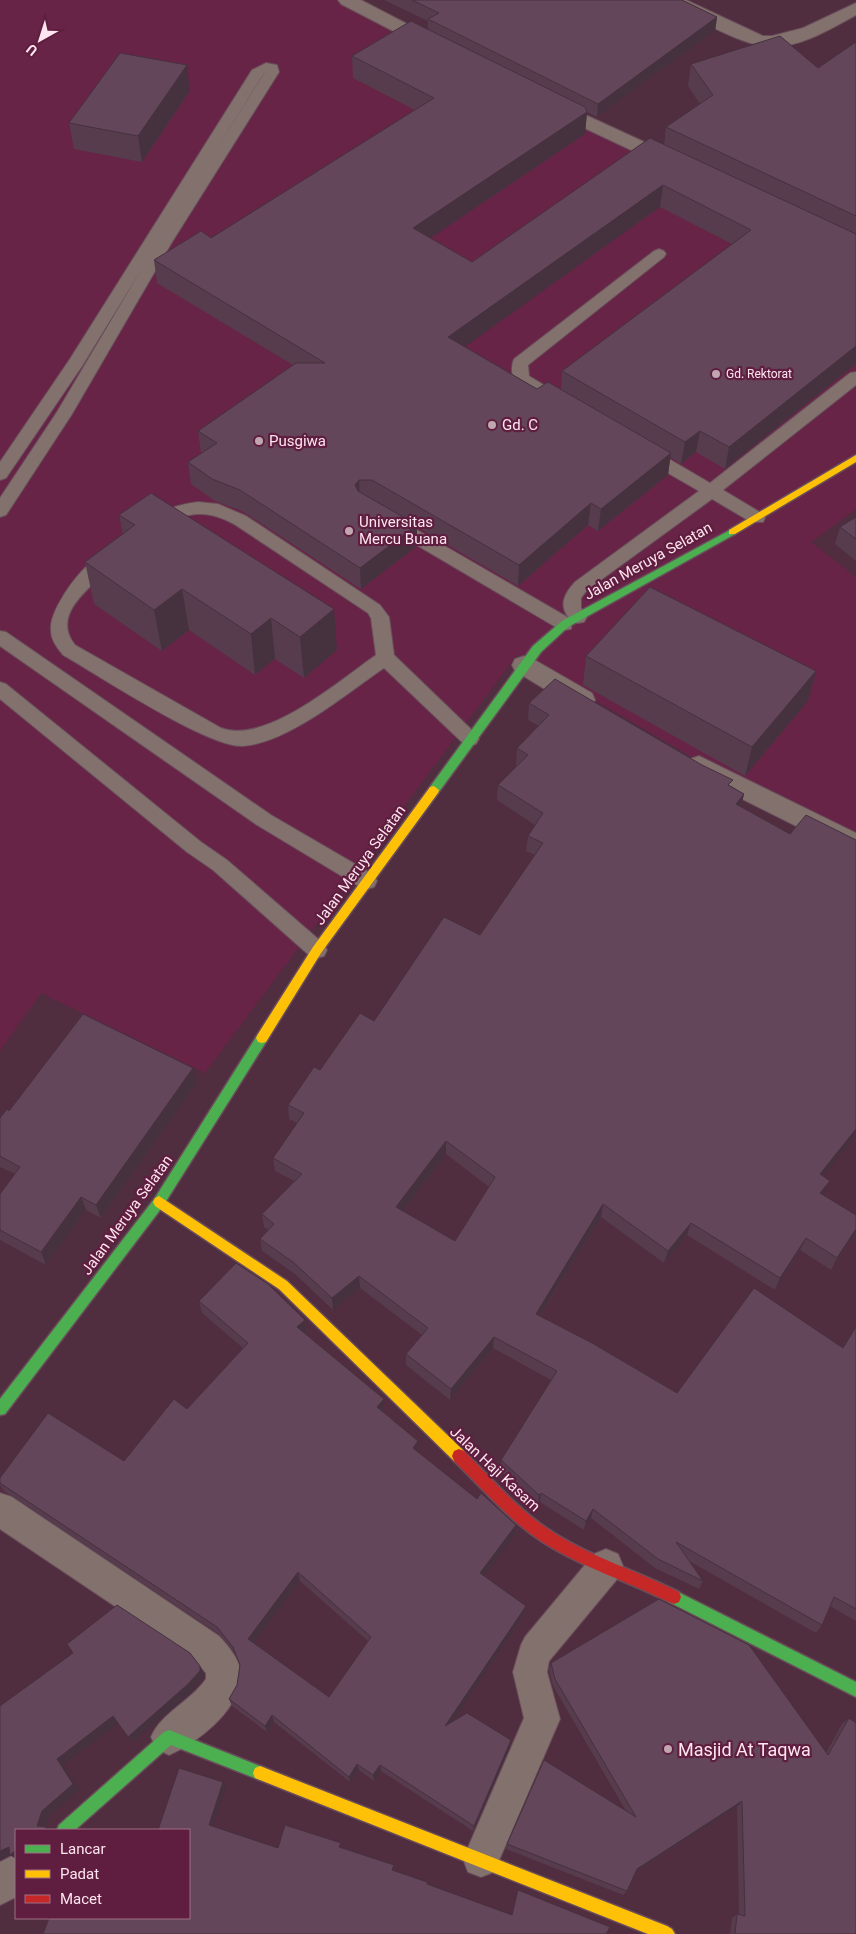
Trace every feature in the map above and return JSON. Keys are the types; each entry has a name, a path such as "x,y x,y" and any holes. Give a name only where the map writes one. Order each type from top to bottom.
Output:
{"main road":[{"name":"Jalan Meruya Selatan","path":"0,1409 159,1202 317,950 524,665 538,649 572,621 757,518 856,458"},
{"name":"Jalan Haji Kasam","path":"159,1202 283,1286 516,1510 546,1536 606,1566 655,1587 856,1690"},
{"path":"65,1829 169,1737 664,1931 667,1934"}],"street":[{"path":"347,0 452,54"},
{"path":"672,0 759,41 774,43 789,40 856,8"},
{"path":"540,99 691,171"},
{"path":"524,665 606,714"},
{"path":"677,754 856,844"},
{"path":"0,1509 207,1648 218,1660 224,1672 222,1686 213,1701 169,1737"},
{"path":"481,1859 542,1719 542,1708 530,1672 531,1661 537,1649 606,1566"},
{"path":"0,1887 15,1873"}],"lane":[{"path":"0,474 76,362 259,70 266,67 272,68 272,72 156,256 64,414 0,511"},
{"path":"578,413 528,383 520,373 520,363 659,254"},
{"path":"374,512 572,621 572,596 581,586 711,491 856,377"},
{"path":"636,447 757,518"},
{"path":"138,536 163,520 185,510 202,506 222,510 374,609 380,617 385,658 470,739"},
{"path":"122,546 85,578 67,603 60,620 60,638 69,650 206,730 226,737 242,739 281,726 337,692 385,658"},
{"path":"0,637 264,820 367,881"},
{"path":"0,689 220,865 317,950"}],"shaded area":[{"name":"Universitas Mercu Buana","path":"0,0 354,0 856,251 856,509 811,542 856,577 856,837 750,791 517,655 205,1073 41,993 0,1051"}],"building":[{"path":"412,0 682,0 717,17 598,104 428,19 439,13"},
{"path":"411,21 585,107 587,112 413,228 472,262 650,138 856,234 856,346 729,447 700,431 685,442 562,371 751,230 663,185 448,337 537,389 548,382 671,453 601,509 591,503 519,565 372,480 359,480 355,485 358,491 417,525 360,568 240,490 212,479 188,462 217,443 198,431 296,363 325,363 154,260 201,231 211,238 434,98 352,56"},
{"path":"780,36 818,68 856,42 856,216 666,127 713,95 691,64"},
{"path":"120,53 187,65 138,136 69,123"},
{"path":"151,493 334,609 300,637 271,618 251,634 182,589 154,610 85,562 135,525 119,515"},
{"path":"856,517 856,539 840,527"},
{"path":"650,587 816,671 752,747 586,656"},
{"path":"555,679 702,765 733,780 728,785 744,794 736,804 790,834 806,815 856,840 856,1129 820,1174 830,1181 820,1193 856,1215 856,1229 837,1258 806,1238 780,1278 691,1223 668,1251 603,1204 536,1314 592,1343 677,1393 754,1288 843,1348 856,1327 856,1609 834,1597 822,1625 676,1542 703,1581 658,1559 593,1509 586,1521 541,1493 539,1495 501,1460 557,1371 494,1337 451,1389 406,1354 428,1328 359,1276 332,1298 293,1262 260,1239 274,1224 262,1214 302,1174 273,1158 304,1113 288,1105 314,1067 320,1070 360,1013 374,1021 444,917 480,935 543,843 528,836 543,813 498,785 528,755 517,748 549,715 529,703","holes":["446,1141 495,1177 455,1241 396,1207"]},
{"path":"83,1014 193,1068 96,1205 81,1197 41,1252 0,1230 0,1194 20,1167 0,1156 0,1118 7,1109 9,1111"},
{"path":"236,1263 268,1284 305,1320 297,1327 384,1399 377,1407 418,1441 413,1448 477,1499 481,1493 516,1525 480,1573 526,1606 445,1726 467,1713 511,1740 474,1826 380,1765 373,1775 357,1764 349,1777 272,1715 265,1726 229,1699 237,1685 240,1665 233,1647 217,1627 0,1483 0,1478 48,1413 124,1461 174,1399 187,1409 248,1343 199,1301","holes":["298,1572 371,1637 329,1697 248,1639"]},
{"path":"659,1599 749,1645 828,1755 849,1718 856,1723 856,1934 735,1934 737,1914 745,1916 742,1801 637,1869 627,1891 507,1844 544,1760 636,1817 555,1679 551,1663"},
{"path":"117,1605 190,1653 200,1666 200,1671 187,1685 128,1737 113,1716 57,1759 73,1784 42,1811 37,1826 47,1827 44,1829 15,1829 15,1851 10,1855 9,1847 0,1851 0,1706 73,1653 67,1644"},
{"path":"179,1768 223,1782 209,1825 278,1848 285,1825 341,1843 339,1847 394,1865 392,1870 512,1915 518,1890 610,1927 606,1934 43,1934 49,1919 190,1919 190,1829 158,1829"}],"traffic: fast":[{"path":"434,790 537,649 565,624 732,532"},
{"path":"0,1409 159,1202 262,1038"},
{"path":"674,1597 856,1690"},
{"path":"65,1829 169,1737 260,1773"}],"traffic: slow":[{"path":"732,532 856,458"},
{"path":"262,1038 317,950 434,790"},
{"path":"159,1202 283,1285 459,1456"},
{"path":"260,1773 667,1934"}],"traffic: jam":[{"path":"459,1456 512,1509 546,1536 593,1561 674,1597"}],"place":[{"name":"Gd. Rektorat","path":"716,374"},
{"name":"Gd. C","path":"492,425"},
{"name":"Pusgiwa","path":"259,441"},
{"name":"Universitas Mercu Buana","path":"349,531"},
{"name":"Masjid At Taqwa","path":"668,1749"}]}
